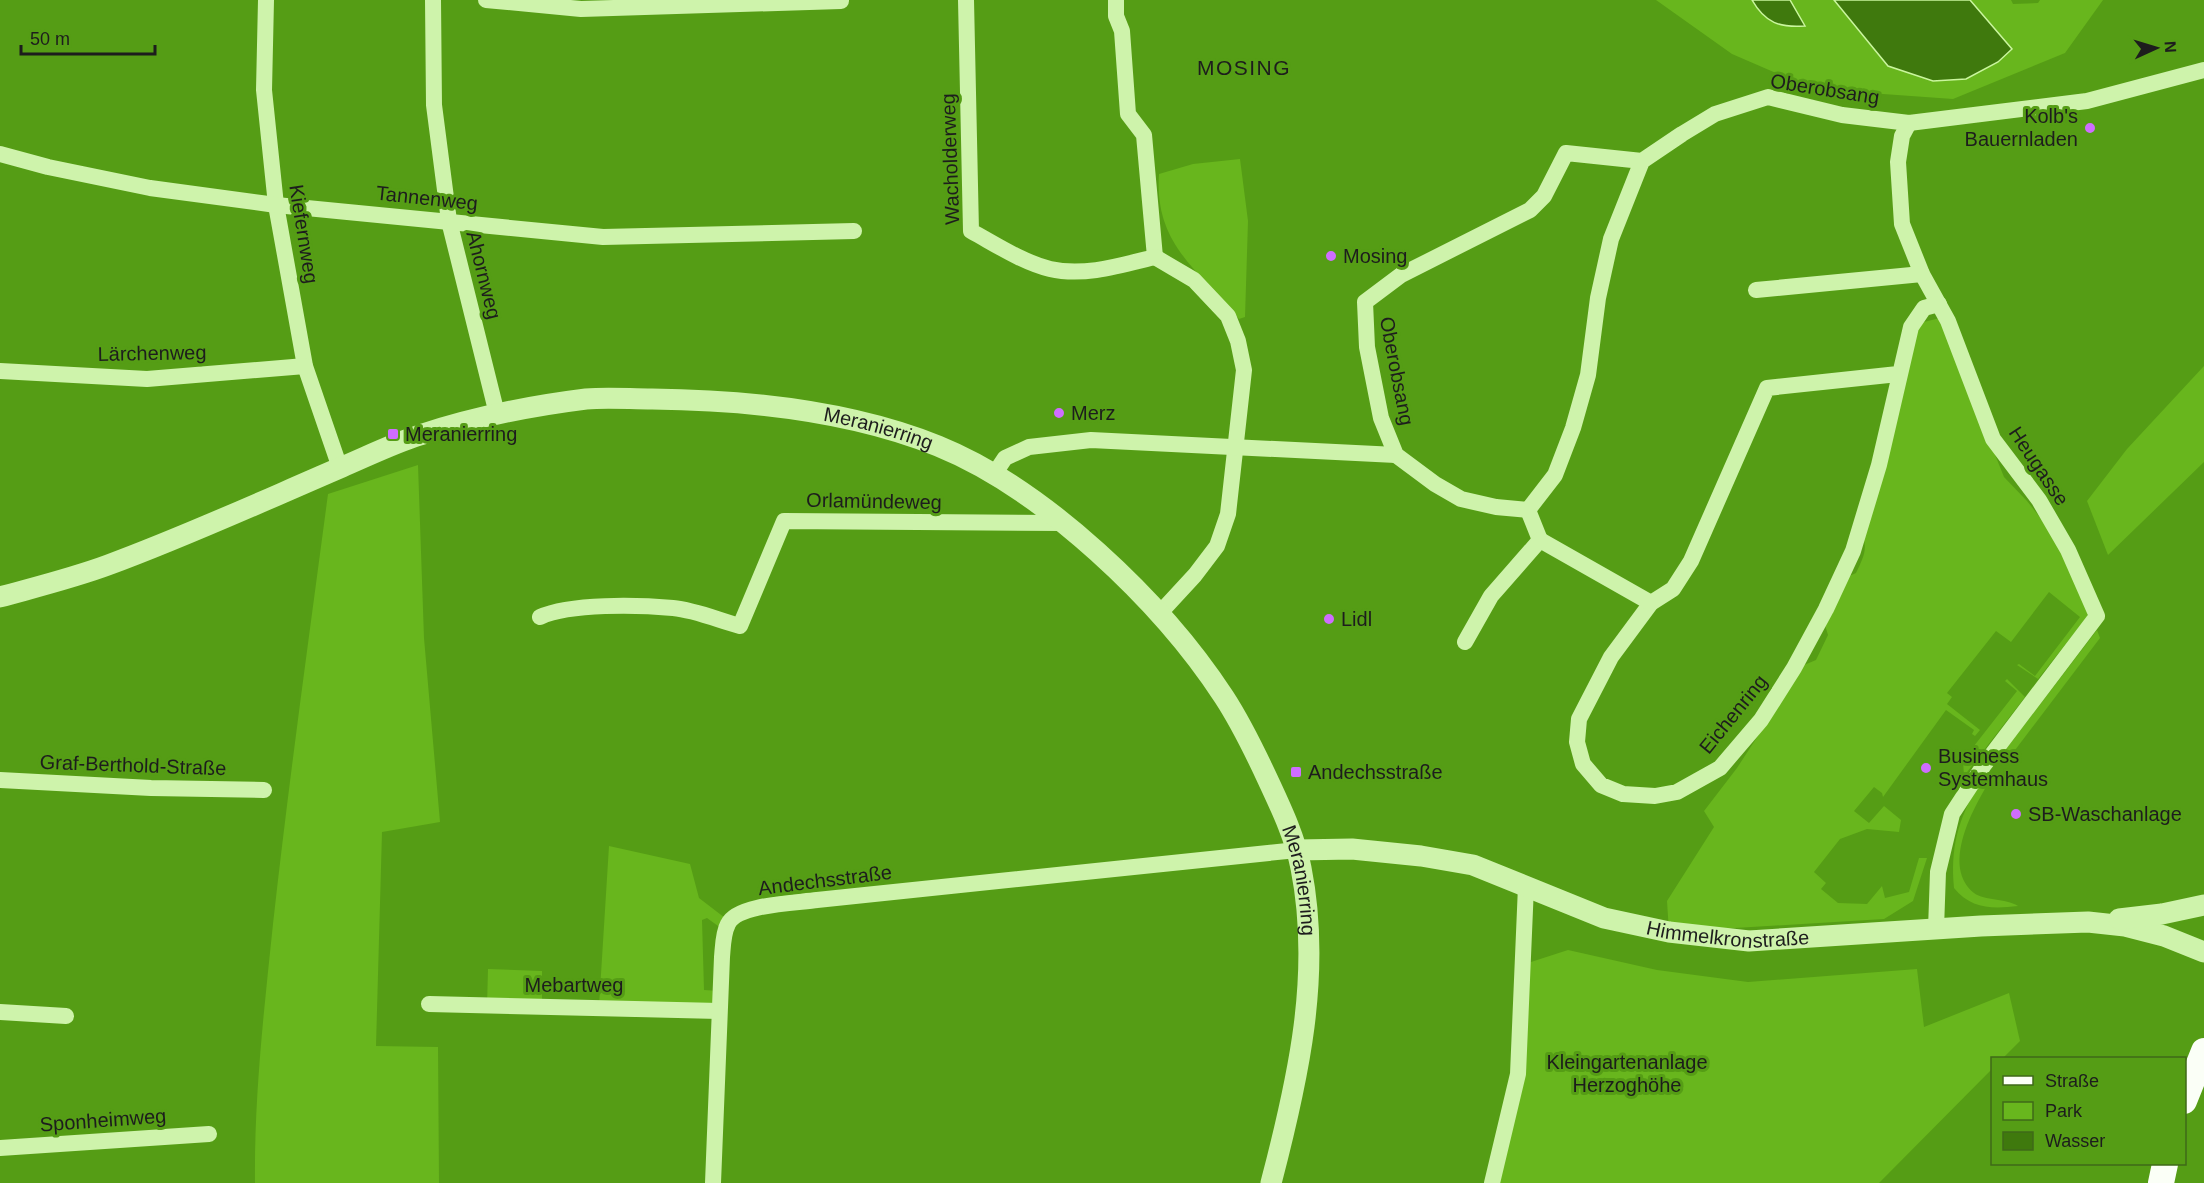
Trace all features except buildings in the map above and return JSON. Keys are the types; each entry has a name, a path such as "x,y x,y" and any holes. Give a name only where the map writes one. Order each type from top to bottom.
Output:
{"main road":[{"path":"2186,1096 2202,1058"},
{"path":"2161,1183 2165,1165"}],"street":[{"name":"Kiefernweg","path":"266,0 264,90 276,205 305,366 340,468"},
{"name":"Ahornweg","path":"433,0 434,105 449,221 497,414"},
{"path":"486,0 581,9 840,1"},
{"name":"Wacholderweg","path":"966,0 971,231 1015,255 1050,269 1085,271 1155,257"},
{"path":"1116,0 1116,16 1122,31 1128,114 1144,135 1155,257 1194,280 1228,316 1238,340 1244,370 1228,514 1217,546 1160,614"},
{"name":"Oberobsang","path":"1528,510 1496,507 1461,499 1435,484 1396,455 1381,418 1367,346 1365,302 1401,275 1530,210 1544,196 1566,153 1642,161 1715,114 1768,97 1842,115 1910,123 2087,101 2204,70"},
{"path":"1910,123 1902,136 1898,162 1902,224 1922,274 1939,304"},
{"name":"Tannenweg","path":"0,154 48,167 150,188 276,205 603,237 854,231"},
{"path":"1642,161 1611,239 1598,298 1588,375 1573,428 1555,475 1528,510 1540,540 1651,603"},
{"path":"1756,290 1922,274"},
{"name":"Eichenring","path":"1898,374 1767,388 1691,561 1673,588 1651,603 1611,657 1592,689 1579,719 1577,742 1583,764 1601,785 1623,794 1655,796 1677,792 1696,784 1720,768 1761,720 1794,668 1826,609 1853,551 1879,465 1898,374 1911,327 1924,308 1939,304"},
{"name":"Heugasse","path":"1936,928 1938,872 1952,814 1984,765 2097,616 2068,550 2045,510 1993,439 1948,321 1939,304"},
{"name":"Lärchenweg","path":"0,371 147,379 305,366"},
{"name":"Meranierring","path":"0,597 107,566 418,435 497,414 590,399 694,400 775,407 827,416 878,428 936,446 994,473 1065,523 1160,614 1225,698 1254,751 1297,850 1303,875 1310,956 1305,1030 1296,1088 1270,1183"},
{"path":"994,473 1005,458 1029,447 1091,440 1396,455"},
{"name":"Orlamündeweg","path":"540,617 554,610 584,607 674,608 740,626 784,520 1065,523"},
{"path":"1465,642 1491,596 1540,540"},
{"name":"Graf-Berthold-Straße","path":"0,780 151,788 264,790"},
{"name":"Himmelkronstraße","path":"1297,850 1352,849 1421,856 1473,865 1604,918 1669,932 1749,941 1936,928 2088,922 2125,926 2164,936 2204,952"},
{"name":"Andechsstraße","path":"713,1183 719,1011 725,932 732,918 748,910 1297,850"},
{"path":"1492,1183 1518,1074 1526,886"},
{"path":"2088,922 2162,914 2204,905"},
{"name":"Mebartweg","path":"429,1004 719,1011"},
{"path":"0,1012 66,1016"},
{"name":"Sponheimweg","path":"0,1148 209,1134"}],"green space":[{"path":"1656,0 1752,0 1762,13 1774,22 1796,27 1805,26 1790,0 1834,0 1887,66 1974,5 1970,0 2011,0 2013,4 2038,3 2040,0 2103,0 2065,53 1953,99 1813,89 1732,54"},
{"path":"1240,159 1248,221 1245,317 1239,319 1182,255 1172,238 1164,220 1159,199 1159,174 1193,164"},
{"path":"1940,318 2004,477 2027,501 2057,539 2088,613 2087,617 2038,679 2017,665 2019,664 2035,676 2080,617 2049,592 2011,642 1996,631 1947,693 1952,697 1947,704 1980,730 1975,736 1972,734 1974,730 1946,710 1883,797 1882,793 1874,787 1854,811 1869,823 1884,806 1901,820 1899,832 1867,829 1840,839 1814,872 1826,883 1821,889 1838,903 1867,904 1882,886 1885,898 1909,892 1919,858 1927,858 1913,901 1884,919 1669,932 1667,901 1714,827 1704,811 1737,768 1804,665 1816,660 1828,635 1825,625 1847,577 1856,573 1860,564 1865,551 1863,537 1916,330 1924,322"},
{"path":"2204,366 2204,462 2108,555 2087,501 2127,449"},
{"path":"418,465 424,638 440,822 382,832 376,1046 438,1047 439,1183 255,1183 258,1086 273,924 328,494"},
{"path":"2097,630 2100,638 2003,766 1999,758"},
{"path":"2007,679 2025,697 1964,776 1963,760 2017,691 2005,681"},
{"path":"1978,786 1986,787 1973,811 1962,840 1960,869 1965,882 1974,893 2018,906 1991,907 1975,904 1954,888 1953,860 1957,835 1965,810"},
{"path":"609,846 690,864 699,898 729,921 725,931 707,918 702,920 704,990 720,991 719,1011 599,1006"},
{"name":"Kleingartenanlage Herzoghöhe","path":"1568,950 1657,970 1748,982 1917,969 1924,1027 2009,993 2020,1041 2004,1057 1991,1057 1991,1070 1879,1183 1492,1183 1518,1074 1522,965"},
{"path":"488,969 542,971 542,1006 487,1006"}],"water":[{"path":"1752,0 1790,0 1805,26 1788,26 1774,22 1762,14"},
{"path":"1834,0 1970,0 2012,49 1998,62 1966,79 1933,81 1888,66"}],"place":[{"name":"Kolb's Bauernladen","path":"2090,128"},
{"name":"Mosing","path":"1331,256"},
{"name":"Merz","path":"1059,413"},
{"name":"Meranierring","path":"393,434"},
{"name":"Lidl","path":"1329,619"},
{"name":"Business Systemhaus","path":"1926,768"},
{"name":"Andechsstraße","path":"1296,772"},
{"name":"SB-Waschanlage","path":"2016,814"}],"district":[{"name":"MOSING","path":"1244,68"}]}
